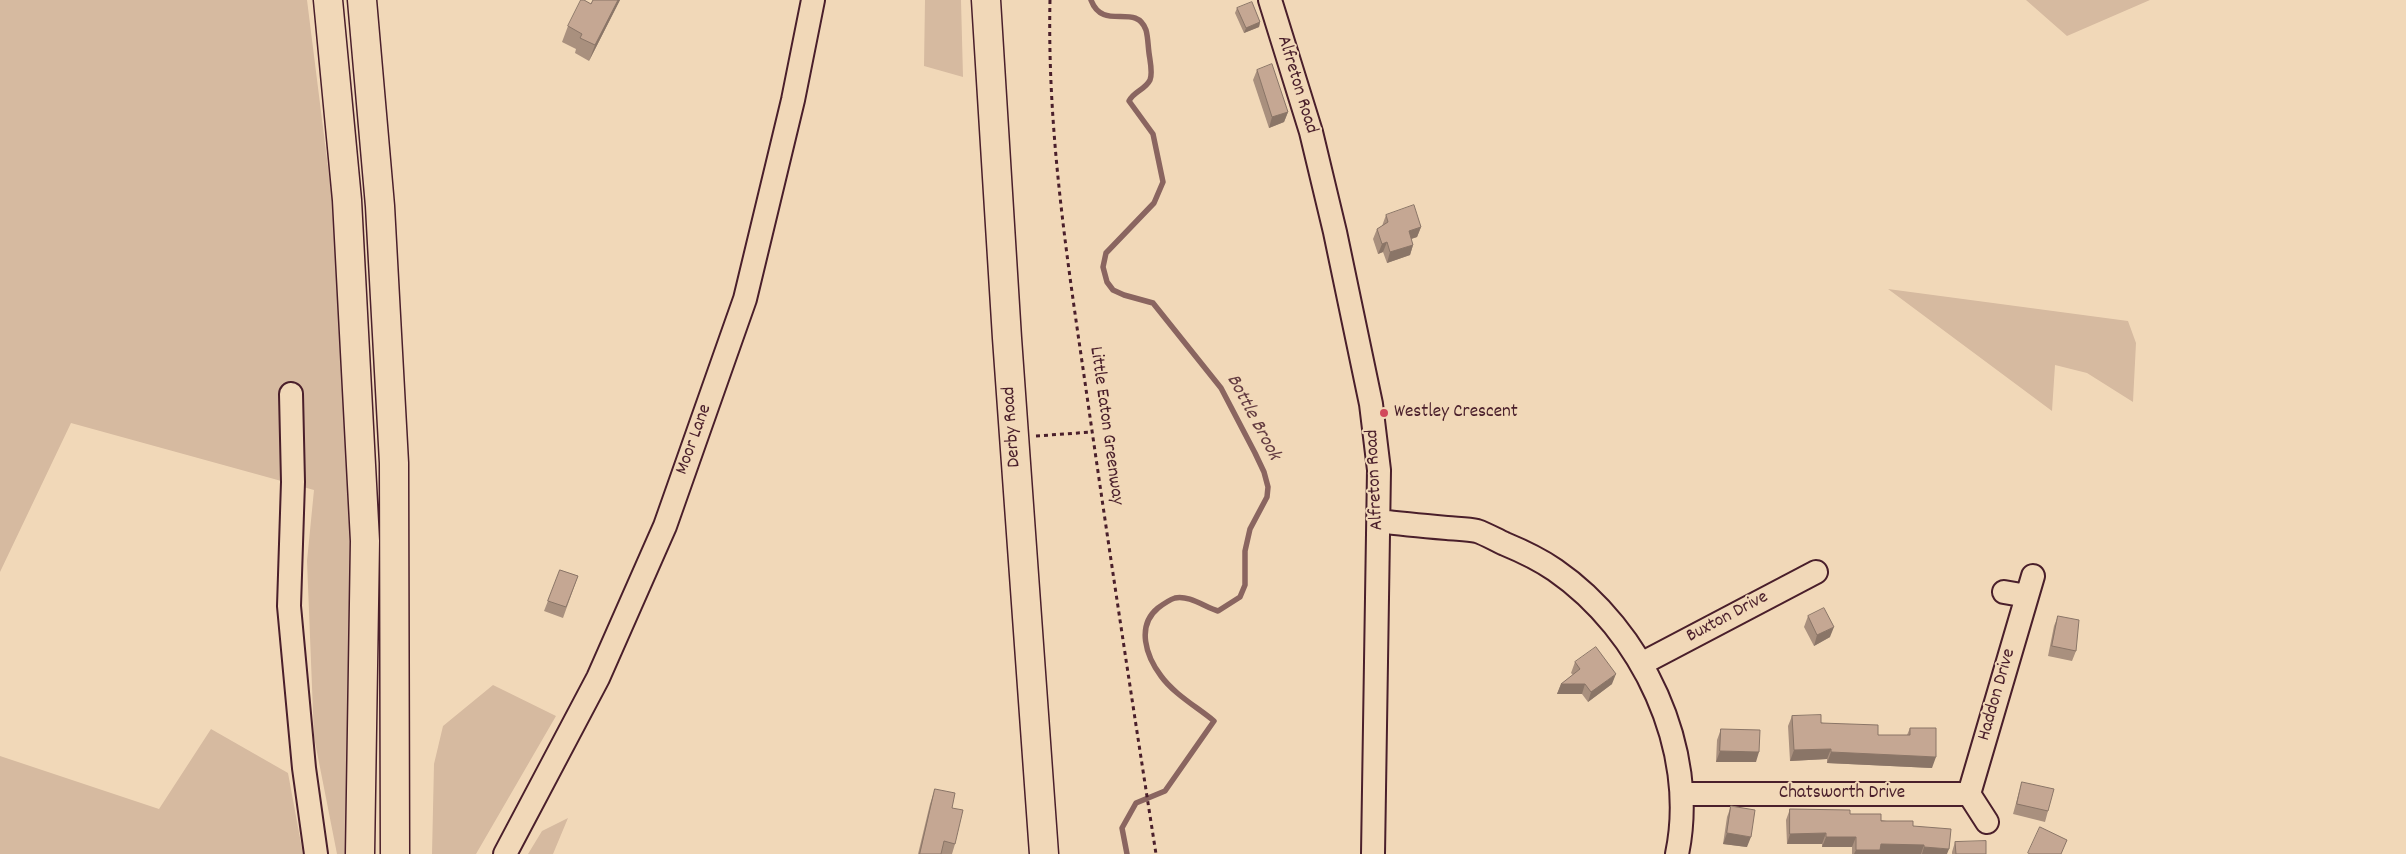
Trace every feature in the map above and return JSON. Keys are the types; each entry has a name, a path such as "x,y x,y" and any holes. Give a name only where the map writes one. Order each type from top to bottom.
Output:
{"main road":[{"path":"328,0 347,200 365,541 360,854"},
{"path":"362,0 380,206 394,463 395,854"},
{"name":"Derby Road","path":"986,0 1014,438 1044,854"}],"street":[{"name":"Moor Lane","path":"505,854 598,678 665,526 745,299 793,100 813,0"},
{"name":"Alfreton Road","path":"1270,0 1311,132 1356,322 1371,404 1379,470 1373,854"},
{"path":"291,394 293,482 288,606 304,768 316,854"},
{"path":"1379,521 1476,531 1529,554 1556,570 1611,622 1641,664 1671,728 1682,794 1680,838 1677,854"},
{"name":"Buxton Drive","path":"1641,664 1816,572"},
{"name":"Haddon Drive","path":"1969,794 2030,586 2004,592"},
{"name":"Chatsworth Drive","path":"1682,794 1969,794"},
{"path":"1969,794 1987,822"}],"path":[{"name":"Little Eaton Greenway","path":"1050,0 1048,56 1056,168 1092,432 1156,854"},
{"path":"1014,438 1092,432"}],"shaded area":[{"path":"0,0 307,0 335,223 353,498 349,854 337,854 314,737 307,561 314,490 71,423 0,572"},
{"path":"925,0 961,0 963,77 924,66"},
{"path":"2026,0 2150,0 2067,36"},
{"path":"1888,289 2128,321 2136,343 2133,402 2087,373 2055,365 2052,411"},
{"path":"493,685 556,716 476,854 432,854 434,764 443,726"},
{"path":"211,729 288,773 303,854 0,854 0,756 159,809"},
{"path":"568,818 553,854 528,854 542,831"}],"building":[{"path":"581,0 591,4 593,0 618,0 595,45 580,38 582,34 568,26"},
{"path":"1252,2 1260,22 1246,28 1237,8"},
{"path":"1272,64 1288,112 1272,117 1257,70"},
{"path":"1414,205 1421,227 1409,231 1413,245 1390,252 1387,242 1382,244 1377,229 1388,222 1386,215"},
{"path":"560,570 578,576 566,607 548,601"},
{"path":"1824,608 1834,627 1817,635 1808,616"},
{"path":"2058,616 2079,620 2076,651 2052,646"},
{"path":"1596,647 1616,674 1591,692 1585,684 1561,684 1580,669 1575,662"},
{"path":"1821,715 1821,723 1878,725 1878,735 1910,735 1910,728 1936,728 1936,757 1831,752 1831,749 1794,750 1792,716"},
{"path":"1721,729 1760,730 1759,752 1720,751"},
{"path":"2022,782 2054,789 2048,811 2017,804"},
{"path":"935,789 955,793 952,808 963,810 955,844 944,841 941,854 920,854"},
{"path":"1731,806 1755,810 1751,837 1727,833"},
{"path":"1790,809 1850,810 1850,814 1881,814 1881,821 1913,821 1913,826 1951,829 1949,849 1924,847 1924,845 1881,844 1880,850 1856,850 1856,837 1826,837 1826,833 1790,834"},
{"path":"2040,827 2067,840 2061,854 2028,853"},
{"path":"1986,841 1986,854 1956,854 1955,842"}],"waterway":[{"name":"Bottle Brook","path":"1091,0 1096,9 1103,14 1135,18 1141,22 1146,30 1151,77 1148,83 1129,101 1153,134 1163,182 1154,203 1106,253 1103,267 1107,282 1113,290 1153,303 1221,388 1255,453 1264,472 1268,487 1267,497 1250,529 1245,551 1245,585 1240,597 1218,611 1186,598 1175,598 1158,608 1151,615 1147,623 1145,632 1148,650 1161,676 1166,683 1214,721 1165,791 1136,803 1122,828 1127,854"}],"place":[{"name":"Westley Crescent","path":"1384,413"}]}
